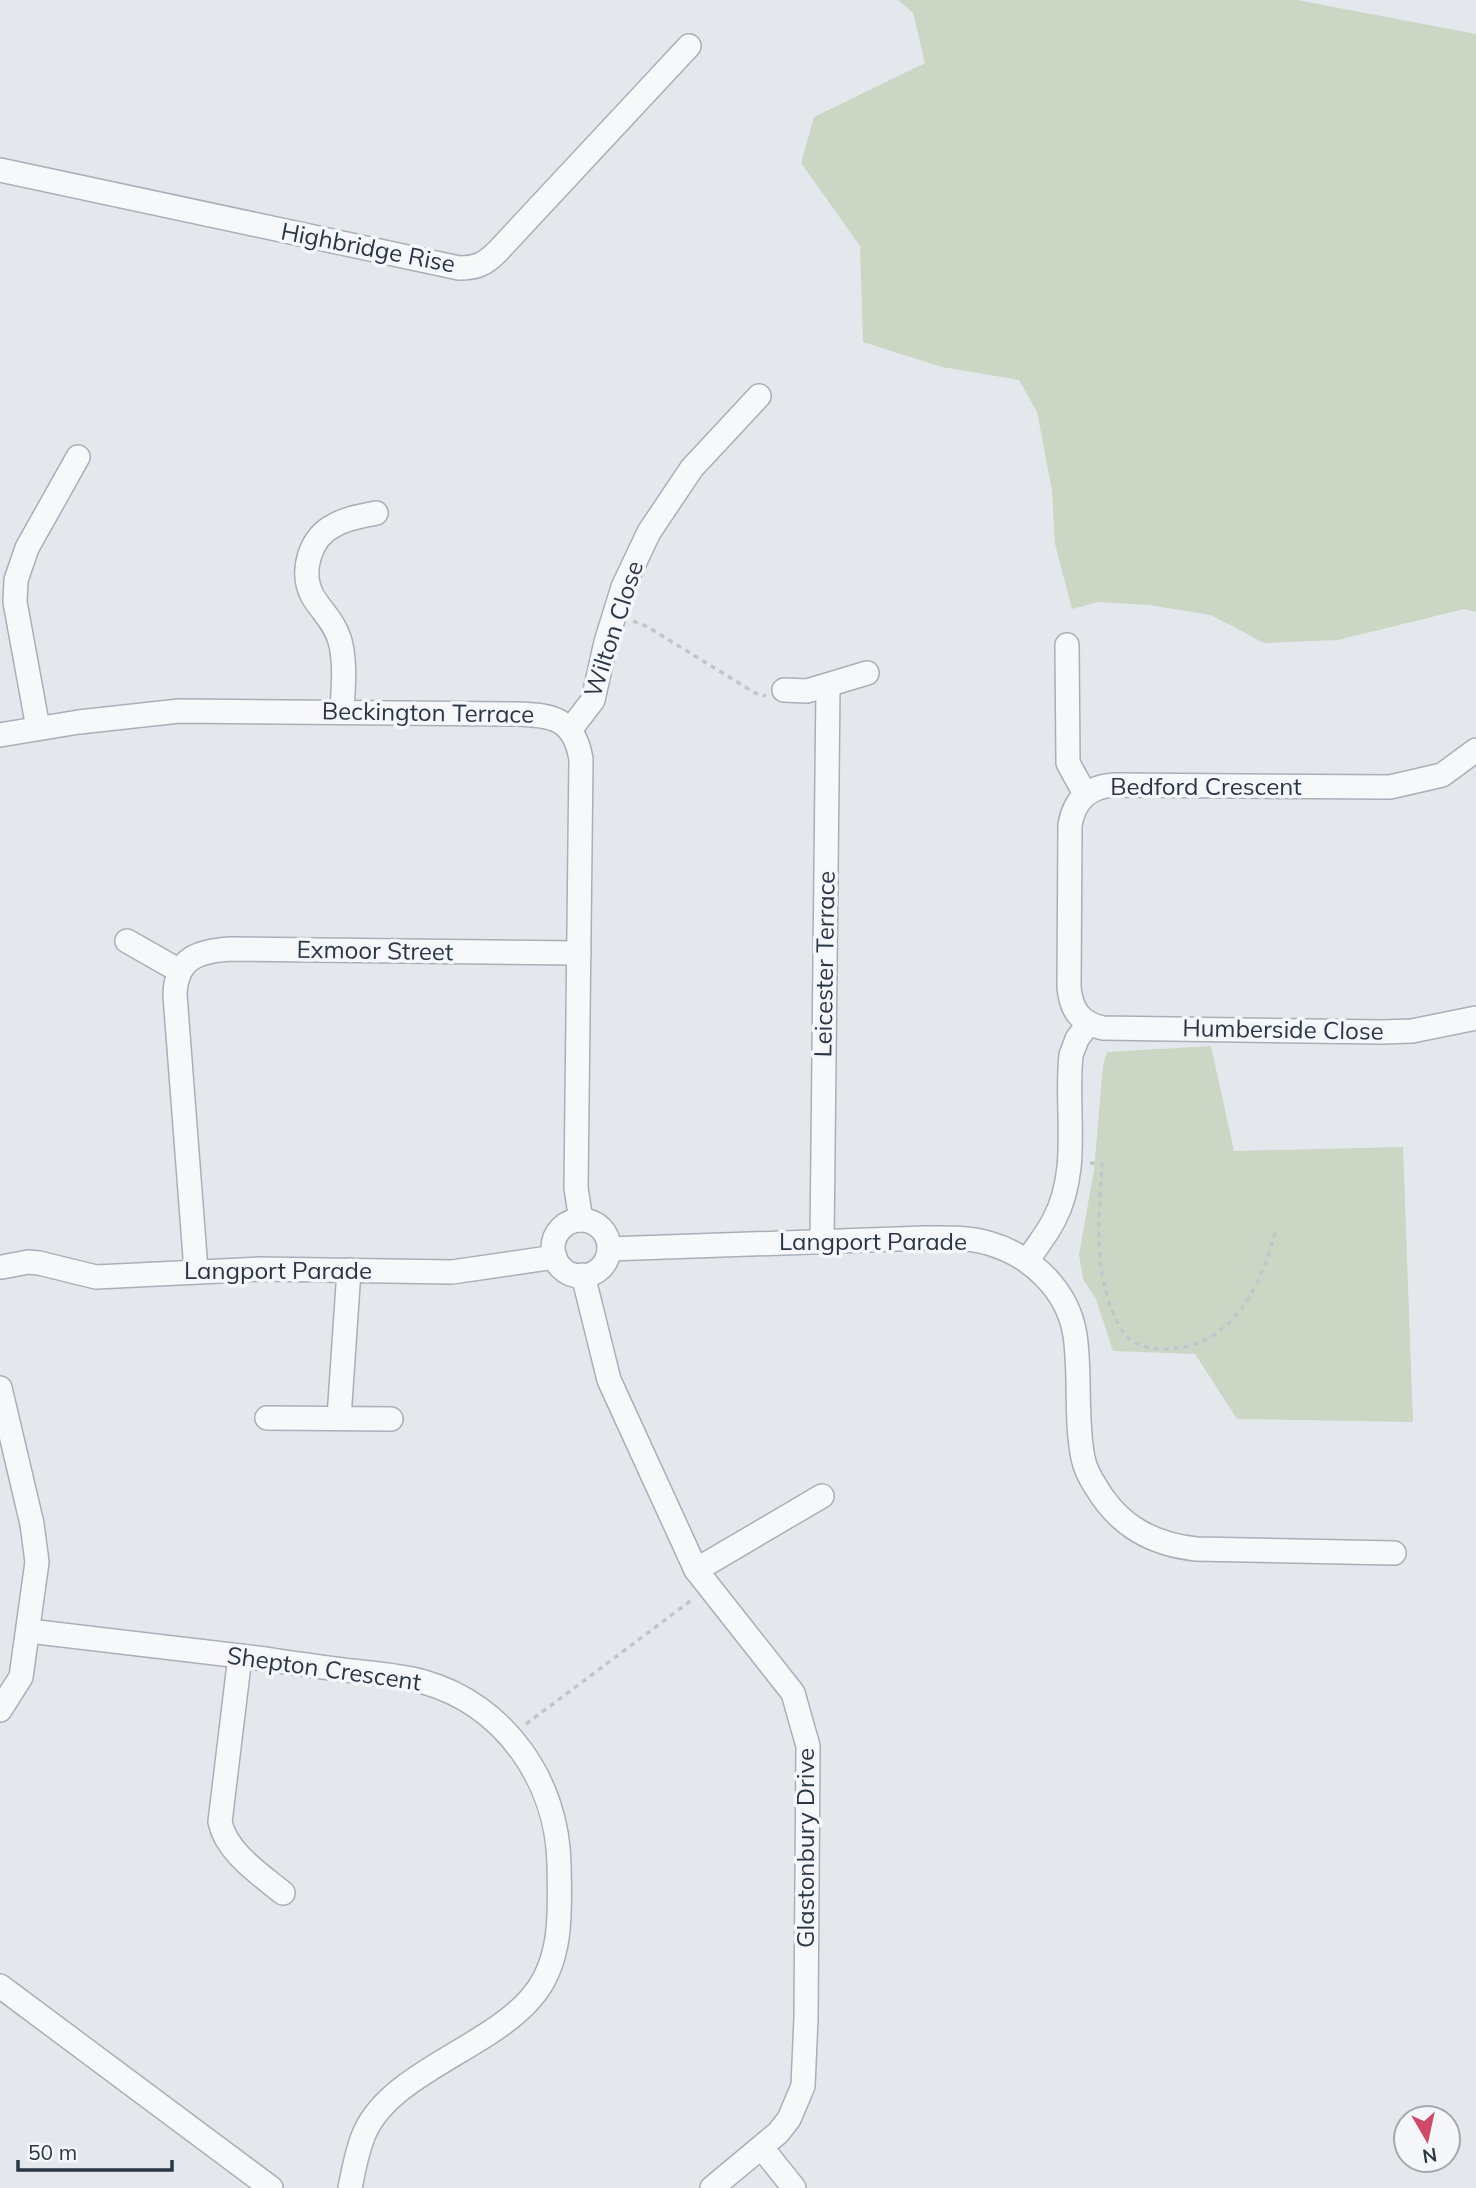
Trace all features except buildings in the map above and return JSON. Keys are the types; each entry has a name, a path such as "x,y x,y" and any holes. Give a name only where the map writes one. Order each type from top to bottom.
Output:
{"street":[{"name":"Highbridge Rise","path":"0,170 459,268 475,268 485,264 497,252 689,46"},
{"name":"Wilton Close","path":"570,730 593,700 614,615 635,559 649,532 692,468 760,396"},
{"path":"38,728 15,602 16,580 27,548 78,457"},
{"path":"342,711 344,681 340,641 331,620 310,590 307,579 309,557 313,546 331,526 376,513"},
{"path":"1067,645 1068,763 1085,794"},
{"path":"784,690 807,691 867,673"},
{"name":"Leicester Terrace","path":"821,1241 828,686"},
{"name":"Beckington Terrace","path":"0,735 179,711 543,714 563,722 578,742 581,759 576,1188 581,1220"},
{"name":"Bedford Crescent","path":"1088,1024 1073,1008 1069,987 1070,825 1074,809 1085,794 1095,788 1115,785 1390,787 1442,775 1476,750"},
{"path":"127,941 178,970 175,995 196,1270"},
{"name":"Exmoor Street","path":"178,970 197,955 211,950 579,953"},
{"name":"Humberside Close","path":"1088,1024 1123,1028 1382,1032 1412,1031 1476,1018"},
{"path":"1028,1260 1055,1218 1066,1186 1070,1162 1071,1055 1077,1039 1088,1024"},
{"path":"581,1220 600,1227 606,1236 609,1249 601,1268 583,1275 567,1272 559,1266 554,1242 557,1233 564,1226 581,1220"},
{"name":"Langport Parade","path":"609,1249 957,1238 988,1243 1028,1260 1055,1288 1071,1319 1077,1356 1083,1461 1101,1496 1119,1518 1138,1532 1172,1546 1196,1549 1394,1553"},
{"name":"Langport Parade","path":"1,1272 28,1262 96,1277 196,1270 452,1272 555,1257"},
{"path":"339,1418 349,1270"},
{"name":"Glastonbury Drive","path":"583,1275 609,1380 702,1579 793,1693 808,1746 805,2071 798,2103 789,2119 762,2148 712,2188"},
{"path":"0,1388 36,1541 36,1569 21,1676 0,1710"},
{"path":"267,1418 391,1419"},
{"path":"702,1579 822,1496"},
{"name":"Shepton Crescent","path":"29,1631 240,1656 424,1682 479,1709 511,1737 524,1754 543,1789 556,1831 559,1877 557,1938 552,1963 542,1984 520,2011 399,2090 379,2108 361,2141 350,2188"},
{"path":"240,1656 220,1822 227,1840 255,1870 283,1893"},
{"path":"0,1986 271,2188"},
{"path":"762,2148 794,2188"}],"path":[{"path":"614,615 648,627 755,693 768,697 784,690"},
{"path":"1070,1162 1102,1164 1098,1250 1102,1278 1121,1329 1142,1346 1170,1349 1191,1347 1206,1341 1222,1329 1242,1308 1260,1282 1276,1229"},
{"path":"511,1737 702,1579"}],"green space":[{"path":"898,0 1297,0 1476,34 1476,612 1464,609 1338,640 1264,643 1211,615 1149,605 1098,602 1072,609 1055,544 1052,490 1037,412 1019,380 942,367 863,342 860,246 801,163 814,117 925,63 913,13"},
{"path":"1211,1046 1234,1151 1403,1147 1413,1422 1237,1419 1195,1354 1113,1351 1096,1299 1083,1279 1079,1255 1094,1170 1103,1066 1107,1052"}]}
